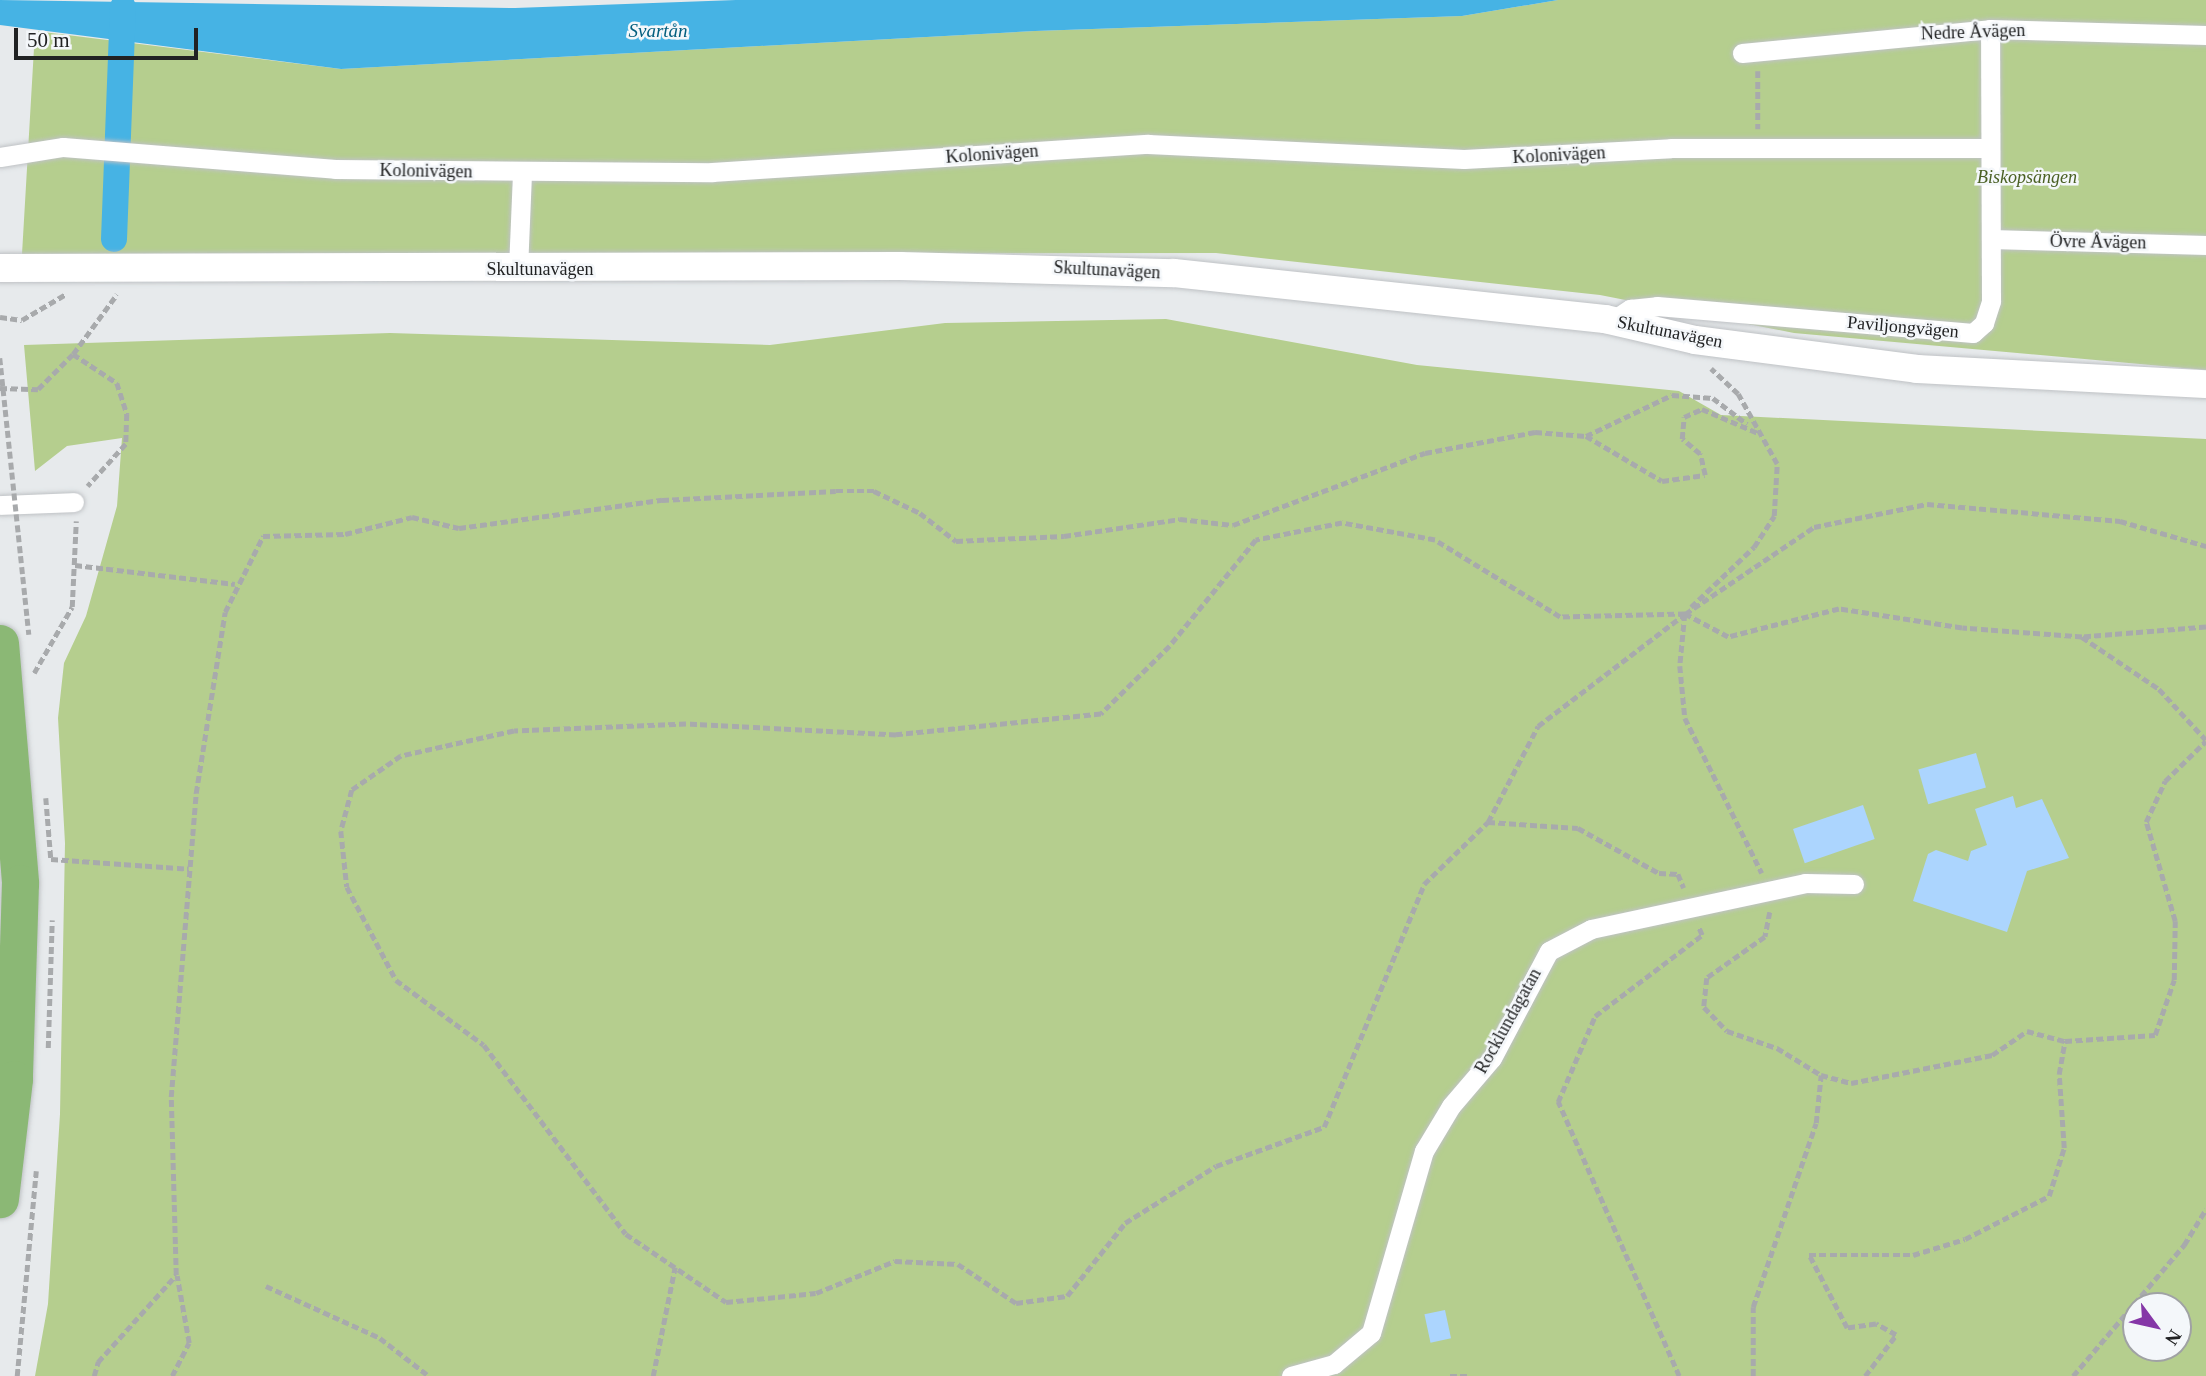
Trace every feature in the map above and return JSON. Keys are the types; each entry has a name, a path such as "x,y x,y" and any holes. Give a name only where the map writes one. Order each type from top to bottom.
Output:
{"highway":[{"path":"0,1199 14,1079 20,883 15,638"}],"street":[{"name":"Nedre Åvägen","path":"1750,51 1990,29 2206,35"},
{"name":"Paviljongvägen","path":"1612,321 1630,309 1657,306 1973,333 1984,323 1991,301 1987,148 1990,29"},
{"name":"Kolonivägen","path":"0,157 63,147 144,156 522,173 712,173 1148,144 1464,159 1758,147 1987,148"},
{"path":"518,269 522,173"},
{"name":"Övre Åvägen","path":"1991,239 2206,246"},
{"name":"Skultunavägen","path":"0,268 1063,268 1174,273 1612,321 1695,340 1917,369 2206,384"},
{"path":"0,505 74,502"},
{"name":"Rocklundagatan","path":"1291,1376 1334,1364 1371,1333 1424,1151 1451,1107 1493,1058 1549,951 1591,929 1805,883 1854,884"}],"path":[{"path":"1750,51 1758,147"},
{"path":"0,388 38,388 74,354 121,287 109,288"},
{"path":"0,317 22,320 69,292"},
{"path":"34,674 72,607 75,565 74,502 126,444 127,414 117,383 74,354"},
{"path":"0,358 15,638"},
{"path":"1728,368 1705,364 1738,394 1777,464 1774,516 1754,547 1685,614 1680,666 1685,718 1738,814 1768,891 1765,937 1707,978 1704,1007 1727,1031 1777,1048 1821,1075 1851,1083 1992,1055 2027,1031 2065,1041 2155,1035 2174,980 2175,921 2146,822 2165,781 2206,740 2159,689 2082,637"},
{"path":"1586,436 1672,395 1713,398 1758,433"},
{"path":"172,1376 189,1343 176,1275 172,1097 190,869 213,666 235,584 263,536 345,534 412,517 459,528 650,501 775,492 874,491 920,513 956,541 1064,536 1180,519 1233,525 1424,453 1535,432 1586,436 1662,481 1705,475 1700,454 1682,439 1684,417 1702,409 1758,433"},
{"path":"2206,546 2120,521 1927,504 1814,527 1685,614 1538,726 1488,822 1424,884 1324,1127 1216,1166 1125,1223 1067,1296 1016,1303 958,1264 895,1261 816,1293 726,1302 626,1234 484,1045 391,970 347,887 341,831 352,789 401,755 514,731 687,724 896,735 1101,714 1170,646 1256,540 1342,523 1435,540 1560,617 1685,614 1728,637 1839,609 1962,628 2082,637 2206,627"},
{"path":"75,565 235,584"},
{"path":"1488,822 1578,828 1658,873 1678,874 1702,935 1595,1016 1558,1102 1679,1376"},
{"path":"51,859 190,869"},
{"path":"1865,1376 1896,1335 1876,1324 1847,1328 1809,1255 1913,1255 1965,1239 2049,1196 2064,1149 2059,1074 2065,1041"},
{"path":"1753,1376 1753,1307 1816,1124 1821,1075"},
{"path":"2073,1376 2184,1245 2206,1209"},
{"path":"653,1376 675,1267"},
{"path":"94,1376 98,1362 176,1275"},
{"path":"266,1286 380,1338 429,1376"},
{"path":"1450,1376 1467,1376"}],"green space":[{"name":"Biskopsängen","path":"1558,0 2206,0 2206,370 1794,333 1600,295 1216,253 22,254 35,31 341,69 1035,31 1462,16"},
{"path":"1166,319 1417,365 1679,391 1721,415 2206,439 2206,1376 35,1376 48,1304 60,1114 65,843 58,718 64,663 86,616 117,506 122,438 67,446 35,471 24,345 390,333 770,345 945,323"}],"water":[{"name":"Svartån","path":"0,0 515,8 736,0 1558,0 1462,16 1035,31 341,69 0,25"}],"building":[{"path":"1976,753 1986,788 1928,804 1918,770"},
{"path":"2013,796 2016,808 2042,799 2069,858 2027,871 2007,932 1913,901 1928,854 1936,850 1968,861 1971,851 1987,845 1975,809"},
{"path":"1863,805 1875,839 1805,863 1793,829"},
{"path":"1445,1310 1451,1338 1430,1343 1424,1314"}],"waterway":[{"path":"114,239 123,7"}]}
